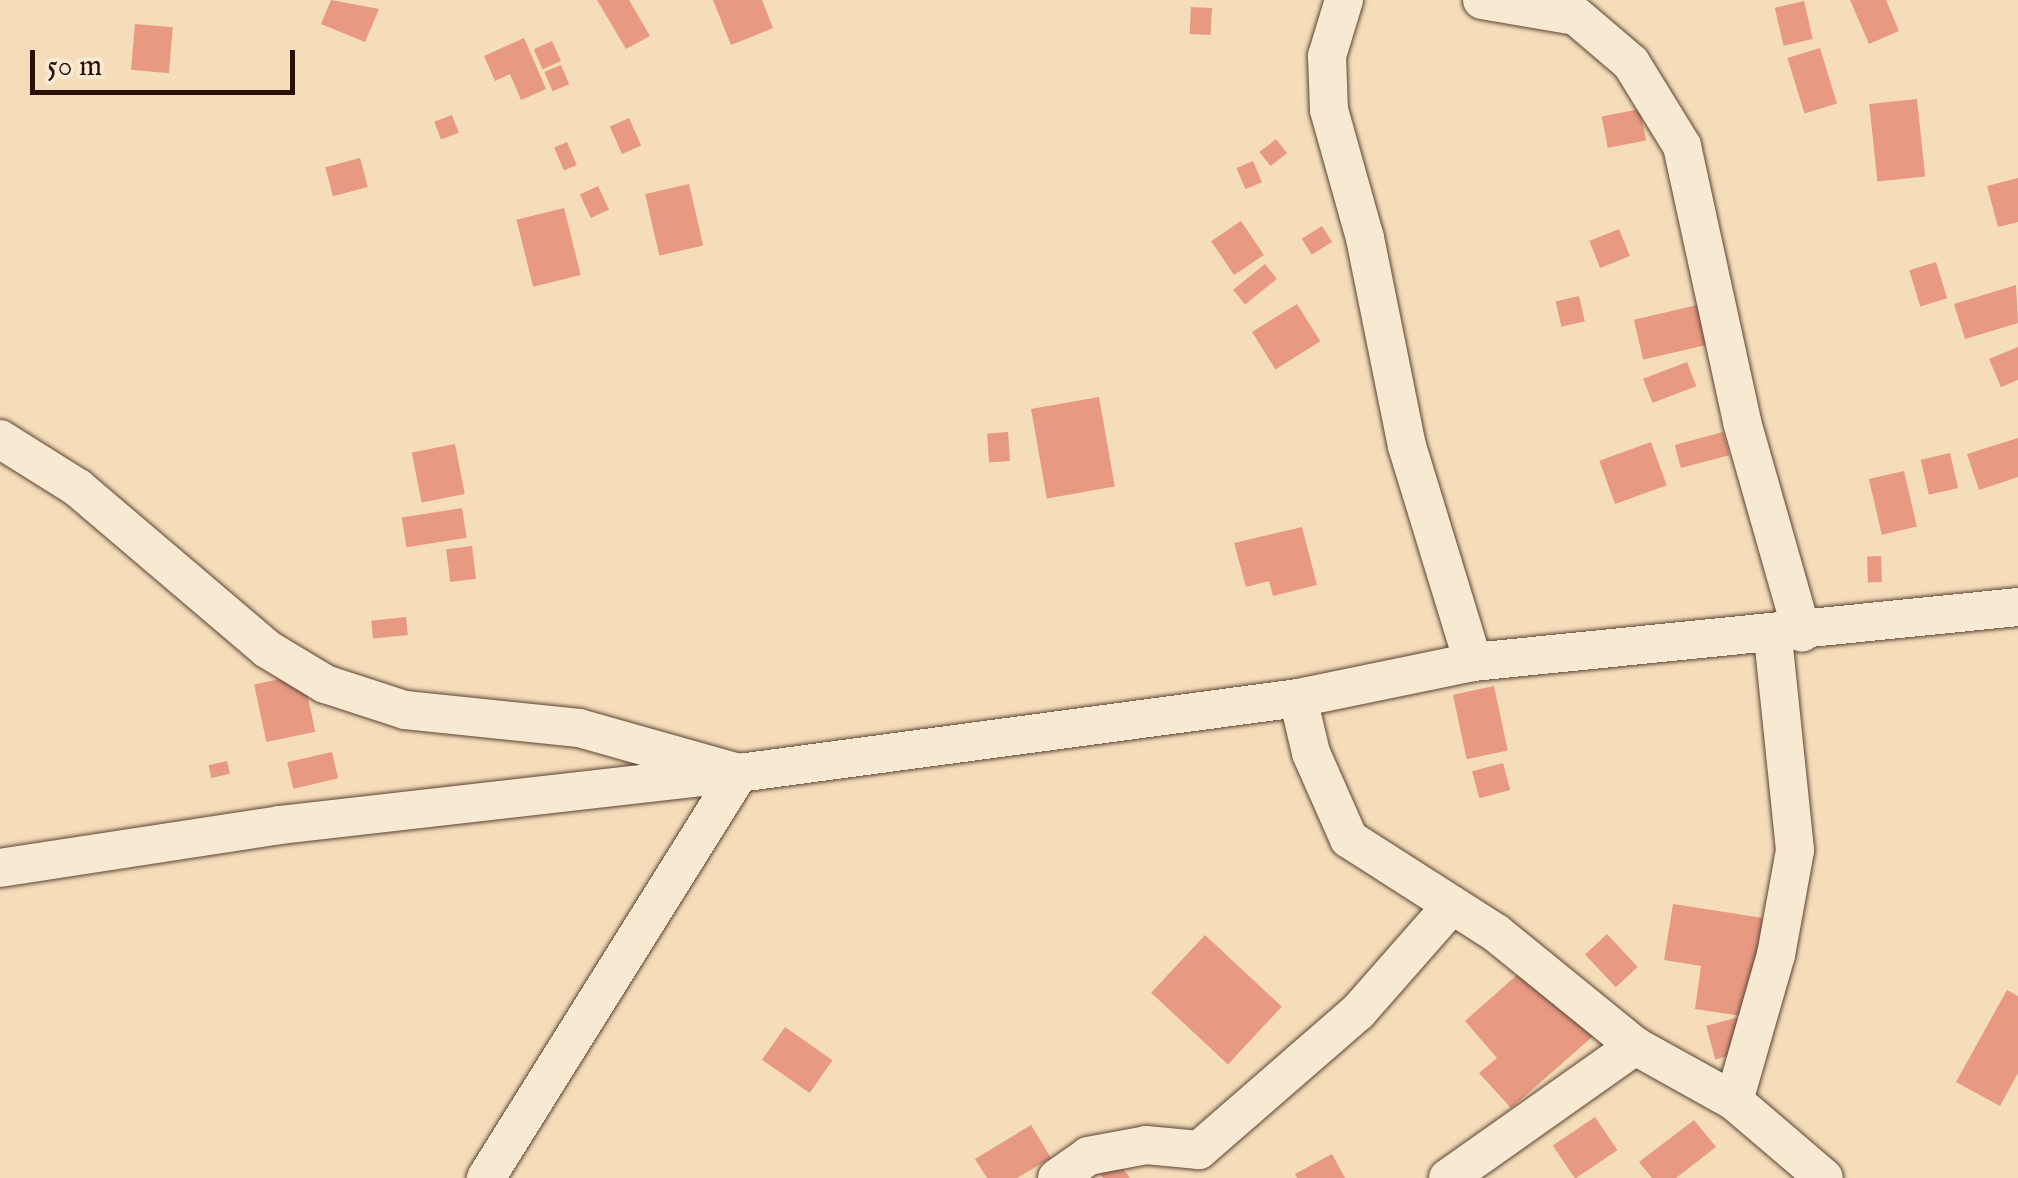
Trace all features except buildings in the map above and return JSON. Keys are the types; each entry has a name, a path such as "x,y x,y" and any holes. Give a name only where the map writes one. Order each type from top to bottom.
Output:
{"street":[{"path":"1344,0 1327,56 1329,110 1365,238 1407,446 1473,662"},
{"path":"1482,0 1576,16 1631,63 1682,146 1787,635 1795,850 1776,955 1734,1101"},
{"path":"0,440 78,488 266,649 325,684 405,710 579,728 740,773"},
{"path":"0,868 280,825 740,773 1298,698 1473,662 1787,635 2018,608"},
{"path":"1298,698 1311,753 1349,838 1452,905 1635,1046 1734,1101 1824,1178"},
{"path":"486,1178 740,773"},
{"path":"1057,1178 1088,1156 1146,1145 1199,1150 1358,1012 1452,905"},
{"path":"1448,1178 1635,1046"}]}
